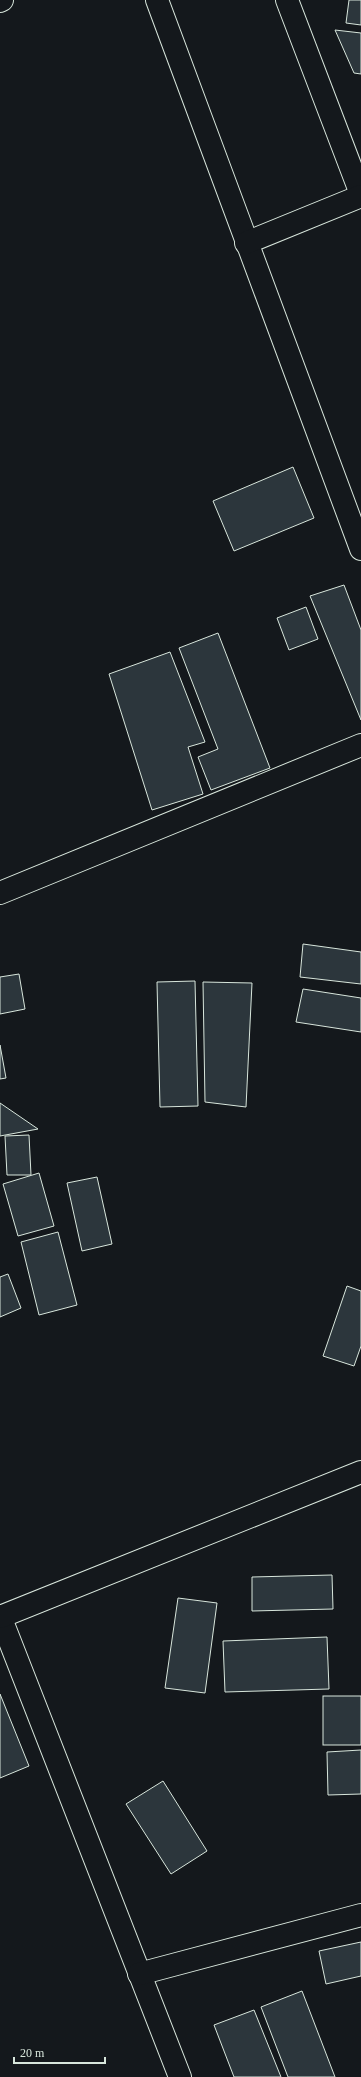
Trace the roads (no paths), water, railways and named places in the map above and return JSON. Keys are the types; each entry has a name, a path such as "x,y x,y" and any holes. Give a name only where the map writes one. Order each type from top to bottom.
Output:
{"street":[{"path":"157,0 361,549"},
{"path":"246,242 361,195 287,0"},
{"path":"0,892 361,745"},
{"path":"180,2077 0,1617 361,1472"},
{"path":"139,1974 361,1914"}]}
